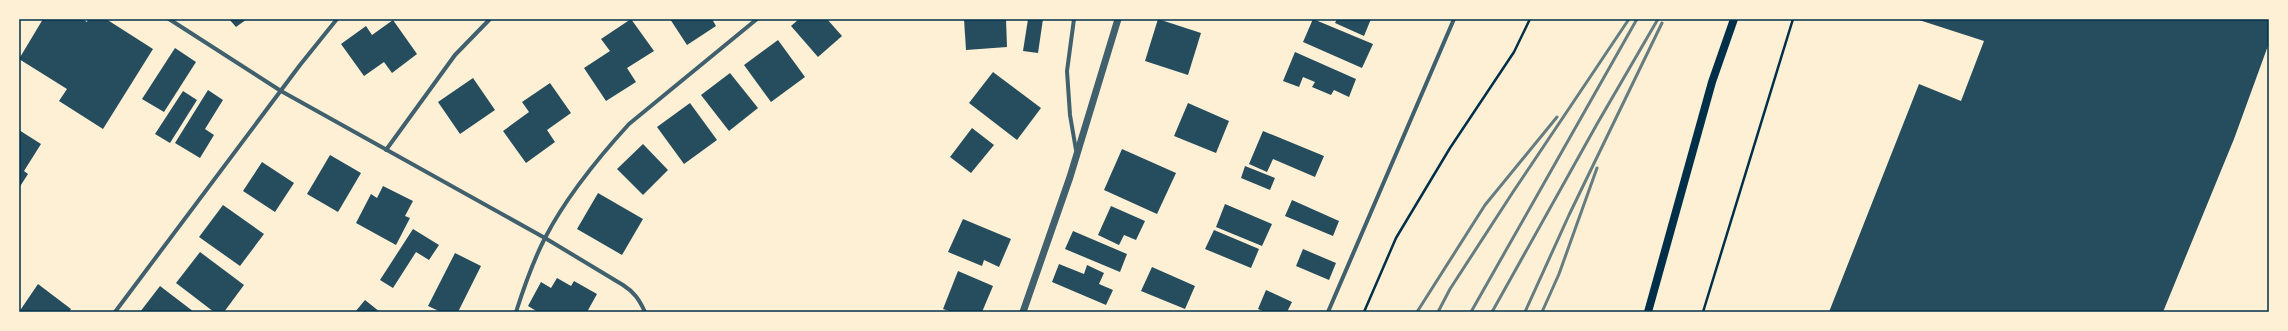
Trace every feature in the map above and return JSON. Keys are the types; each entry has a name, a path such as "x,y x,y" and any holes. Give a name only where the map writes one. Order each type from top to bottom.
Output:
{"main road":[{"path":"1648,312 1712,82 1734,19"}],"street":[{"path":"169,19 282,91 545,238 633,292 640,300 644,312"},
{"path":"115,312 337,19"},
{"path":"386,150 455,55 490,19"},
{"path":"516,312 545,238 588,172 629,124 757,19"},
{"path":"1074,19 1067,71 1070,115 1077,155"},
{"path":"1023,312 1077,155 1118,19"},
{"path":"1328,312 1454,19"}],"path":[{"path":"1364,312 1396,238 1450,148 1514,52 1530,19"},
{"path":"1703,312 1793,19"}],"building":[{"path":"43,19 82,19 87,22 88,19 106,19 153,49 103,129 59,101 67,89 19,59"},
{"path":"229,19 247,19 236,27"},
{"path":"631,19 654,51 627,68 636,82 606,101 584,68 610,51 601,39"},
{"path":"670,19 712,19 716,26 687,45"},
{"path":"799,19 827,19 842,36 818,57 791,26"},
{"path":"964,19 1006,19 1007,47 966,50"},
{"path":"1028,19 1043,19 1038,53 1023,51"},
{"path":"1158,19 1201,33 1188,75 1145,61"},
{"path":"1313,19 1373,44 1362,68 1303,42"},
{"path":"1337,19 1371,19 1364,36 1335,23"},
{"path":"1916,19 2269,19 2269,43 2234,139 2163,312 1829,312 1919,84 1961,101 1984,41"},
{"path":"393,20 417,54 392,73 384,62 364,76 341,44 366,26 372,35"},
{"path":"778,40 805,77 771,102 744,65"},
{"path":"175,48 196,62 164,112 142,99"},
{"path":"1295,52 1356,79 1349,97 1334,90 1331,95 1312,87 1315,82 1303,77 1299,87 1283,81"},
{"path":"993,72 1041,108 1017,140 969,103"},
{"path":"730,73 758,108 729,131 701,95"},
{"path":"473,78 495,110 460,134 438,102"},
{"path":"550,83 571,113 547,130 555,142 526,163 503,131 529,112 522,102"},
{"path":"208,90 223,100 205,129 214,135 200,158 175,143"},
{"path":"183,91 197,100 170,143 155,134"},
{"path":"690,103 717,140 684,164 657,127"},
{"path":"1188,103 1229,121 1216,153 1174,136"},
{"path":"972,128 994,145 971,173 950,157"},
{"path":"19,130 41,144 24,171 28,174 19,188"},
{"path":"1263,131 1324,156 1315,177 1273,159 1267,172 1249,164"},
{"path":"643,144 668,170 643,195 617,169"},
{"path":"1122,149 1176,173 1157,214 1104,190"},
{"path":"330,155 361,173 338,212 307,194"},
{"path":"262,162 294,183 275,212 243,191"},
{"path":"1245,166 1275,178 1270,190 1241,178"},
{"path":"383,186 413,201 405,216 410,218 396,245 356,223 371,194 377,198"},
{"path":"598,193 643,219 622,255 577,229"},
{"path":"1292,200 1339,221 1333,236 1285,216"},
{"path":"1225,204 1272,224 1262,246 1216,227"},
{"path":"223,205 264,234 240,266 199,237"},
{"path":"1111,206 1145,221 1136,240 1124,235 1119,245 1098,235"},
{"path":"963,219 1011,239 999,267 984,260 982,266 948,252"},
{"path":"413,229 439,245 429,260 416,252 393,288 380,280"},
{"path":"1214,230 1259,249 1251,268 1205,249"},
{"path":"1073,231 1127,254 1120,272 1065,249"},
{"path":"1303,249 1336,263 1329,280 1296,266"},
{"path":"200,252 244,285 224,312 214,312 176,283"},
{"path":"455,253 481,266 458,312 441,312 428,306"},
{"path":"1059,264 1084,274 1087,265 1104,273 1099,284 1113,290 1106,305 1052,282"},
{"path":"1152,267 1195,286 1185,309 1141,291"},
{"path":"958,271 993,286 982,312 952,312 943,309"},
{"path":"557,278 571,286 574,281 597,294 587,312 538,312 528,306 541,282 551,288"},
{"path":"38,284 71,309 69,312 19,312"},
{"path":"160,286 194,312 140,312"},
{"path":"1266,290 1292,302 1287,312 1265,312 1258,309"},
{"path":"365,300 380,312 355,312"}],"railway":[{"path":"1438,312 1450,289 1513,192 1629,19"},
{"path":"1471,312 1637,19"},
{"path":"1492,312 1597,124 1658,19"},
{"path":"1525,312 1569,215 1662,23"},
{"path":"1417,312 1485,205 1557,117"},
{"path":"1542,312 1559,274 1597,168"}]}
